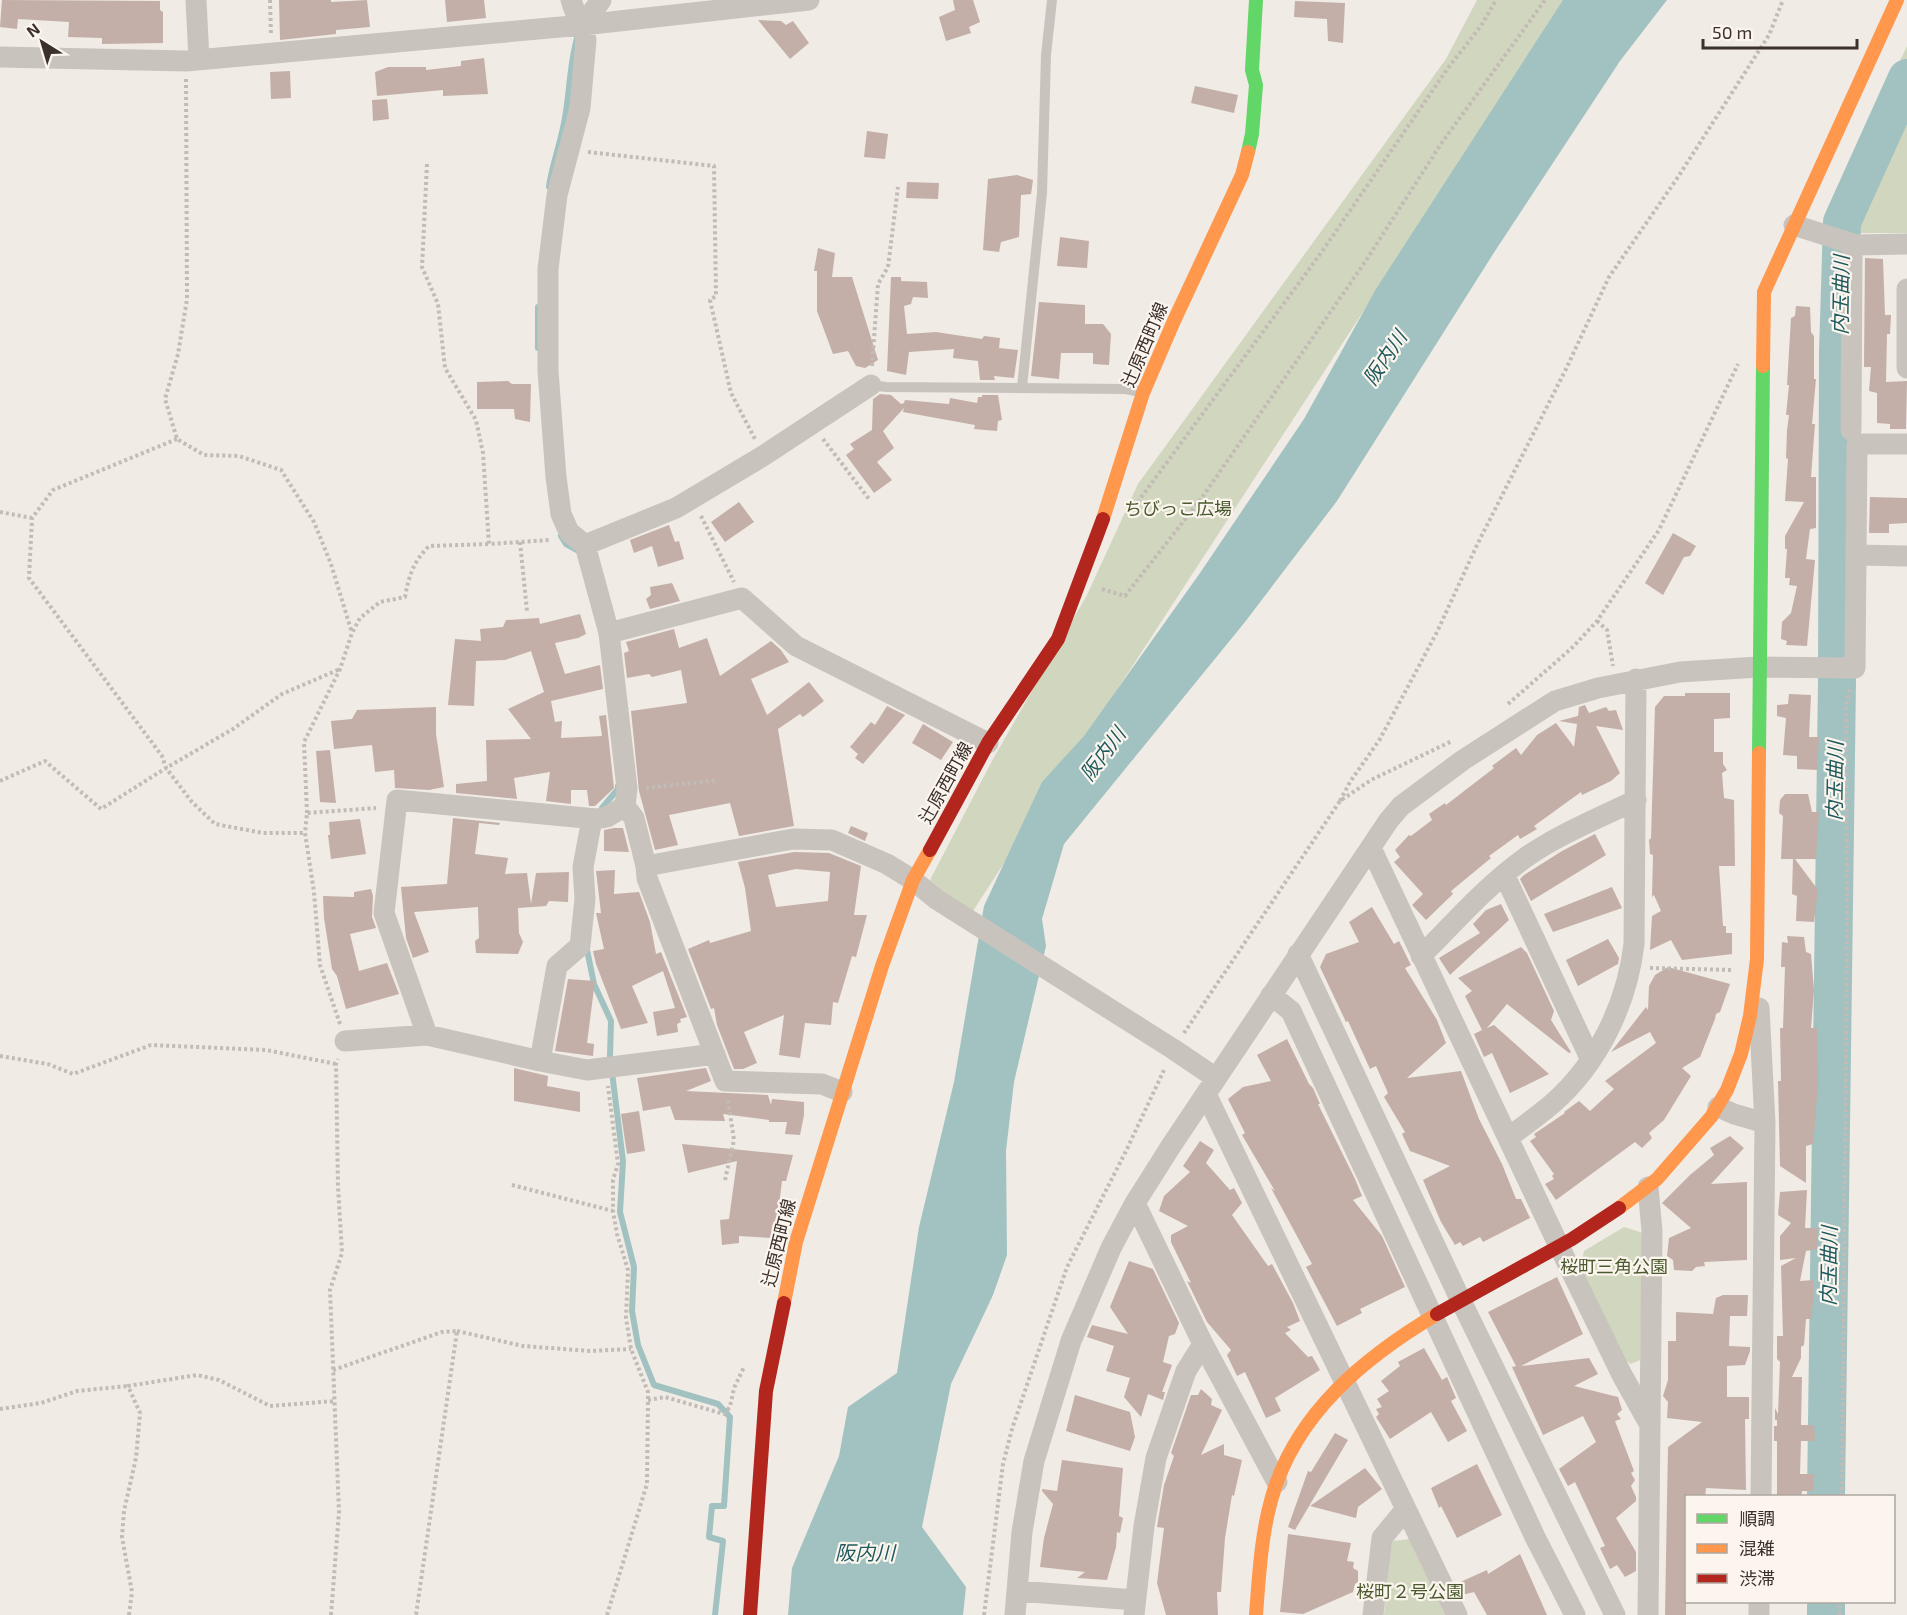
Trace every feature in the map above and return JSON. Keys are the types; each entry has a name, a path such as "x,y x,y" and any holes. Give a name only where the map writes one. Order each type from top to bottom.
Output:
{"street":[{"path":"192,60 196,0"},
{"path":"577,18 601,0"},
{"path":"0,57 192,60 272,54 577,18 809,0"},
{"name":"辻原西町線","path":"750,1615 766,1391 796,1242 842,1092 882,966 913,880 988,743 1058,639 1096,542 1143,393 1242,175 1252,134 1256,85 1252,70 1256,0"},
{"path":"1256,1615 1268,1515 1277,1482 1292,1452 1322,1406 1344,1380 1419,1323 1559,1245 1622,1207 1648,1187 1718,1107 1736,1066 1752,1010 1748,965 1759,667 1764,292 1897,0"},
{"path":"577,18 586,40 580,108 557,195 548,269 548,371 561,514 569,532 585,545 609,633 626,797 634,818 647,878 725,1082 822,1084 842,1092"},
{"path":"1794,225 1855,244 1907,244"},
{"path":"1851,430 1852,252 1855,244"},
{"path":"1907,289 1907,368"},
{"path":"585,545 676,508 764,456 871,385"},
{"path":"1015,1615 1022,1533 1034,1461 1071,1341 1111,1248 1135,1203 1211,1086 1298,954 1401,806 1490,741 1555,701 1636,679 1680,672 1759,667 1854,668 1857,444 1907,444"},
{"path":"1856,555 1907,556"},
{"path":"609,633 742,598 796,646 988,743"},
{"path":"1508,1138 1552,1104 1591,1060 1614,1018 1631,968 1634,944 1636,679"},
{"path":"540,1061 556,966 580,946 585,899 583,867 598,818 626,797"},
{"path":"1421,957 1523,859 1544,846 1636,800"},
{"path":"427,1035 384,913 397,801 598,818"},
{"path":"646,866 793,839 832,840 887,864 936,898 1173,1049 1211,1086 1344,1380 1457,1615"},
{"path":"1371,848 1559,1245 1622,1375 1650,1425"},
{"path":"1505,876 1591,1060"},
{"path":"1298,954 1461,1301 1615,1615"},
{"path":"1748,965 1766,1122 1761,1495"},
{"path":"1271,995 1291,1011 1535,1537 1575,1615"},
{"path":"345,1041 427,1035 587,1070 715,1054"},
{"path":"1718,1107 1734,1114 1766,1122"},
{"path":"1648,1187 1652,1231 1648,1615"},
{"path":"1135,1203 1203,1344 1277,1482"},
{"path":"1017,1591 1135,1608 1144,1526 1156,1458 1186,1371 1203,1344"},
{"path":"1373,1615 1382,1538 1405,1510"}],"lane":[{"path":"1022,387 1042,193 1046,55 1052,0"},
{"path":"871,385 1126,389 1143,393"}],"path":[{"path":"270,0 272,54"},
{"path":"1130,514 1321,253 1448,68 1481,26 1496,0"},
{"path":"1094,586 1125,596 1201,499 1365,262 1441,144 1545,0"},
{"path":"1173,1049 1380,739 1437,632 1477,545 1566,369 1609,277 1678,177 1769,35 1783,0"},
{"path":"192,60 187,299 178,354 165,399 177,439 204,455 239,456 280,470 314,522 331,564 352,633"},
{"path":"569,150 714,166 716,296 710,300 731,393 764,456"},
{"path":"427,164 422,267 438,304 445,368 476,420 483,453 489,544"},
{"path":"871,385 878,284 888,267 898,187"},
{"path":"1500,711 1532,686 1597,621 1659,530 1738,363"},
{"path":"811,424 869,499"},
{"path":"177,439 53,490 32,518 29,578 162,756 166,768 192,802 215,824 263,833 305,833"},
{"path":"692,499 742,598"},
{"path":"0,512 32,518"},
{"path":"331,1615 339,1512 330,1290 342,1253 338,1186 336,1064 345,1041 320,965 314,892 305,833 307,813 304,742 340,669 352,633 360,618 380,602 405,597 409,573 419,555 429,546 558,539"},
{"path":"520,542 527,611"},
{"path":"1597,621 1607,630 1615,674"},
{"path":"1842,1495 1847,930 1846,705 1854,668"},
{"path":"0,781 45,762 101,809 233,729 282,694 340,669"},
{"path":"1340,801 1371,780 1454,740"},
{"path":"626,797 644,788 718,780"},
{"path":"307,813 394,807 397,801"},
{"path":"1631,968 1748,965"},
{"path":"0,1056 48,1064 73,1074 151,1045 266,1050 336,1064"},
{"path":"607,1615 647,1484 648,1400 648,1392 631,1349 626,1318 628,1270 613,1211 613,1180 618,1164 611,1067"},
{"path":"724,1180 734,1140 725,1082"},
{"path":"512,1185 613,1211"},
{"path":"333,1370 442,1332 457,1331 523,1346 590,1351 631,1349"},
{"path":"416,1615 457,1331"},
{"path":"0,1409 41,1403 77,1391 197,1375 219,1380 270,1406 335,1401"},
{"path":"128,1386 140,1413 136,1458 124,1511 122,1537 132,1592 129,1615"},
{"path":"648,1400 665,1397 724,1414 730,1407"}],"green space":[{"name":"ちびっこ広場","path":"1477,0 1566,0 971,914 930,885 931,878 993,759 1087,595 1138,484 1446,59"},
{"path":"1907,46 1907,233 1857,233 1833,226 1827,216 1865,138 1885,105"},
{"name":"桜町三角公園","path":"1624,1227 1643,1233 1640,1360 1631,1364 1626,1361 1580,1268 1584,1251"},
{"name":"桜町２号公園","path":"1410,1539 1447,1615 1384,1615 1392,1541"}],"water":[{"name":"阪内川","path":"1563,0 1667,0 1620,61 1495,251 1337,501 1245,622 1064,844 1042,919 1046,946 1014,1082 1006,1151 1007,1255 993,1295 951,1384 922,1527 966,1587 963,1615 788,1615 792,1568 839,1456 848,1407 897,1373 919,1227 954,1082 984,906 1042,782 1084,736 1200,573 1304,419 1376,289"}],"building":[{"path":"2,0 160,1 160,10 163,12 163,43 102,44 102,38 68,37 69,22 18,19 17,29 0,27"},
{"path":"279,0 331,0 331,2 367,0 370,27 336,30 336,34 280,40"},
{"path":"445,0 484,0 486,18 447,22"},
{"path":"953,0 973,0 980,22 969,27 971,33 946,41 939,17 955,10"},
{"path":"1295,1 1345,3 1343,43 1328,41 1327,19 1294,17"},
{"path":"758,20 781,21 786,25 793,21 809,43 790,59"},
{"path":"484,58 488,94 443,96 443,90 377,96 375,72 388,67 426,67 426,70 461,66 461,61"},
{"path":"290,71 291,98 271,99 270,72"},
{"path":"1195,86 1238,95 1234,113 1191,103"},
{"path":"387,99 389,119 373,121 372,100"},
{"path":"867,131 888,134 885,159 864,157"},
{"path":"1017,175 1033,180 1031,194 1021,195 1019,237 1001,242 999,252 983,250 988,179"},
{"path":"907,182 939,183 938,199 906,198"},
{"path":"1060,237 1089,241 1087,268 1057,266"},
{"path":"818,248 835,253 832,277 852,277 878,360 865,368 856,366 848,351 833,354 817,311 817,271 814,271"},
{"path":"1865,258 1883,259 1885,315 1891,315 1890,334 1887,334 1886,382 1907,381 1906,429 1890,429 1890,424 1877,423 1877,393 1869,391 1871,367 1864,367"},
{"path":"891,277 901,277 901,281 927,282 928,298 913,297 911,304 904,306 907,334 936,332 982,339 984,336 1000,338 999,348 1018,350 1014,378 994,376 995,380 980,380 978,361 953,358 954,349 909,352 906,375 887,371"},
{"path":"1039,302 1085,305 1085,324 1103,324 1111,334 1109,365 1093,364 1093,353 1061,353 1059,379 1031,376"},
{"path":"1796,306 1810,307 1811,332 1814,336 1814,379 1816,379 1811,477 1816,477 1816,528 1810,529 1806,559 1815,560 1807,646 1786,645 1787,641 1781,639 1782,622 1791,613 1797,586 1789,585 1790,578 1785,578 1787,549 1785,549 1785,536 1804,502 1785,501 1789,415 1786,415 1789,385 1787,385 1791,318 1795,316"},
{"path":"508,381 512,384 531,384 530,422 515,419 514,409 477,409 477,382"},
{"path":"880,394 891,395 901,404 905,400 949,404 950,398 977,403 978,397 982,395 998,395 1002,420 998,421 997,431 974,429 975,425 903,412 904,408 883,431 894,448 877,462 892,480 874,493 846,455 854,449 850,444 872,430 873,399"},
{"path":"1870,497 1907,498 1907,523 1889,524 1889,533 1869,533"},
{"path":"739,502 754,522 725,542 711,522"},
{"path":"669,525 675,542 679,541 684,559 658,567 652,546 634,553 630,540"},
{"path":"1673,533 1696,546 1690,556 1684,557 1663,595 1645,583"},
{"path":"672,583 680,601 650,609 646,599 651,595 650,587"},
{"path":"580,614 586,634 555,643 565,674 600,665 603,689 551,701 555,722 562,721 561,738 602,736 599,716 606,715 614,788 595,806 589,806 587,790 571,790 571,804 546,801 550,772 514,778 517,799 456,793 456,784 487,781 486,740 531,739 508,709 544,692 531,651 505,660 476,661 474,706 448,705 455,639 481,641 480,629 503,627 506,620 539,618 540,624"},
{"path":"674,629 679,648 707,638 720,676 771,641 781,650 789,662 751,679 767,715 809,682 824,701 803,717 800,714 778,729 794,826 739,836 730,803 669,815 678,845 655,850 639,791 631,711 687,703 681,670 652,677 649,674 627,678 624,653 629,651 626,642"},
{"path":"1685,693 1730,693 1730,718 1714,719 1714,752 1723,752 1723,764 1727,770 1722,773 1724,798 1734,800 1735,866 1719,866 1723,926 1726,926 1726,933 1732,933 1732,954 1682,960 1671,940 1650,950 1652,916 1661,911 1654,895 1652,897 1653,855 1650,854 1649,840 1651,838 1655,707 1664,696 1685,696"},
{"path":"1789,694 1811,695 1809,737 1819,737 1817,770 1797,769 1797,756 1783,755 1786,718 1777,716 1777,705 1788,704"},
{"path":"1585,705 1589,713 1606,707 1609,711 1616,710 1623,730 1596,726 1620,773 1611,781 1582,795 1581,792 1534,826 1537,829 1520,839 1518,835 1489,856 1491,858 1451,891 1453,894 1426,920 1412,905 1423,894 1394,862 1400,857 1395,850 1409,835 1411,836 1432,820 1429,814 1445,803 1446,805 1516,748 1521,755 1537,735 1556,723 1574,747 1577,724 1559,721 1578,716 1579,707"},
{"path":"887,706 905,715 863,764 855,758 858,754 850,747 871,722 875,725"},
{"path":"436,707 436,734 444,787 429,790 395,788 394,770 375,772 372,745 334,749 331,721 352,719 357,710"},
{"path":"923,724 953,742 941,760 912,743"},
{"path":"330,750 336,803 320,802 316,751"},
{"path":"1785,794 1808,794 1812,812 1819,812 1816,859 1795,859 1818,890 1814,922 1796,921 1797,896 1792,894 1793,859 1781,859 1783,816 1779,813 1780,800"},
{"path":"453,818 500,823 499,825 479,823 475,854 508,858 505,874 527,873 531,904 536,873 569,872 568,902 549,901 546,906 518,908 519,933 523,942 518,954 476,953 475,941 479,938 478,907 414,912 429,952 413,958 406,938 401,887 447,884"},
{"path":"360,819 366,854 331,859 329,822"},
{"path":"851,826 868,833 865,841 848,833"},
{"path":"623,828 629,852 604,851 604,830"},
{"path":"1595,834 1606,855 1531,901 1520,879 1562,851"},
{"path":"794,852 829,853 861,866 854,915 867,915 856,957 852,956 838,1003 833,1002 831,1025 805,1023 800,1058 779,1055 784,1015 744,1032 757,1063 743,1069 734,1069 717,1025 714,1008 711,1009 688,949 709,940 710,943 751,931 745,888 738,862","holes":["796,869 830,872 828,901 776,907 768,875"]},
{"path":"615,870 614,894 639,892 650,922 656,954 661,952 687,1017 680,1019 681,1022 677,1024 678,1032 657,1036 653,1012 675,1008 663,971 632,986 648,1023 621,1029 593,951 604,949 596,913 601,913 596,871"},
{"path":"1612,887 1622,908 1553,932 1544,914"},
{"path":"371,889 372,917 376,928 350,934 359,971 387,963 399,994 346,1009 337,976 332,969 323,896 354,897 354,892"},
{"path":"1501,904 1509,920 1450,975 1439,958 1480,933 1473,924 1486,910"},
{"path":"1372,907 1394,944 1399,941 1411,965 1405,968 1437,1020 1446,1043 1407,1078 1461,1071 1479,1119 1502,1164 1516,1199 1521,1199 1530,1218 1483,1242 1480,1237 1463,1246 1460,1242 1455,1245 1441,1222 1423,1180 1450,1166 1410,1151 1402,1134 1405,1132 1384,1097 1388,1093 1376,1066 1370,1069 1320,967 1326,954 1359,942 1349,922"},
{"path":"1787,936 1804,937 1806,952 1811,954 1814,990 1811,1028 1817,1028 1818,1081 1815,1124 1813,1144 1806,1146 1806,1183 1780,1166 1778,1081 1781,1081 1780,1028 1783,1028 1785,967 1781,967 1782,942 1788,943"},
{"path":"1608,939 1619,958 1618,964 1578,986 1566,960"},
{"path":"1521,947 1527,953 1554,1011 1551,1020 1571,1052 1569,1053 1507,1004 1487,1028 1494,1025 1549,1074 1510,1093 1492,1053 1484,1057 1474,1034 1482,1030 1465,996 1472,991 1458,978"},
{"path":"1668,967 1730,984 1700,1057 1682,1068 1691,1076 1664,1120 1649,1133 1652,1138 1642,1148 1635,1142 1556,1200 1545,1184 1554,1179 1552,1176 1554,1174 1530,1141 1536,1137 1534,1134 1579,1101 1590,1111 1614,1089 1605,1081 1656,1043 1650,1032 1611,1052 1646,1007 1648,1010 1649,986 1655,975"},
{"path":"568,979 595,981 587,1043 594,1044 593,1056 555,1051"},
{"path":"1287,1039 1313,1088 1320,1104 1318,1104 1362,1196 1353,1200 1382,1236 1405,1287 1360,1309 1362,1313 1337,1326 1306,1267 1312,1264 1271,1188 1275,1191 1242,1135 1245,1133 1228,1099 1243,1087 1271,1081 1257,1055"},
{"path":"514,1068 548,1076 547,1086 580,1092 580,1112 514,1101"},
{"path":"706,1068 711,1081 686,1091 768,1095 771,1105 772,1099 804,1102 800,1135 785,1134 787,1122 769,1122 769,1120 723,1114 725,1121 675,1120 670,1106 643,1111 637,1078"},
{"path":"639,1111 645,1151 627,1154 621,1114"},
{"path":"1730,1136 1744,1148 1711,1184 1747,1182 1747,1260 1704,1262 1705,1266 1696,1267 1692,1271 1674,1270 1673,1260 1667,1256 1669,1238 1691,1228 1662,1203 1714,1155 1710,1148"},
{"path":"1200,1141 1214,1150 1206,1163 1230,1190 1234,1188 1242,1203 1232,1215 1268,1266 1272,1264 1293,1303 1300,1321 1287,1327 1291,1330 1285,1333 1308,1357 1312,1356 1320,1370 1275,1398 1281,1411 1266,1418 1245,1372 1237,1376 1227,1355 1231,1350 1207,1322 1171,1242 1171,1235 1188,1226 1159,1211 1164,1196 1190,1172 1183,1166"},
{"path":"682,1144 793,1155 786,1181 782,1181 777,1221 772,1226 772,1238 739,1236 739,1243 722,1245 720,1220 729,1219 737,1161 688,1173"},
{"path":"1807,1190 1805,1228 1818,1228 1817,1249 1806,1251 1800,1281 1814,1280 1812,1319 1806,1319 1801,1358 1792,1377 1802,1377 1801,1425 1814,1425 1815,1441 1801,1441 1800,1474 1814,1474 1814,1491 1802,1491 1801,1495 1777,1495 1777,1441 1774,1441 1774,1426 1777,1426 1775,1408 1778,1414 1780,1362 1777,1359 1777,1336 1783,1336 1781,1266 1796,1258 1780,1260 1780,1236 1791,1223 1778,1215 1780,1192"},
{"path":"1129,1261 1153,1269 1179,1323 1175,1334 1169,1336 1163,1362 1172,1365 1162,1392 1165,1392 1163,1400 1148,1394 1141,1417 1124,1397 1130,1378 1106,1371 1114,1346 1087,1337 1092,1325 1128,1334 1110,1307"},
{"path":"1557,1277 1583,1334 1521,1366 1589,1358 1598,1374 1574,1386 1618,1397 1622,1410 1617,1414 1621,1419 1615,1421 1634,1471 1631,1473 1635,1480 1631,1486 1636,1497 1636,1501 1616,1518 1636,1552 1636,1571 1625,1577 1617,1565 1610,1569 1600,1548 1605,1546 1575,1482 1568,1486 1559,1469 1596,1442 1583,1416 1543,1435 1512,1367 1516,1366 1488,1312"},
{"path":"1723,1295 1748,1295 1747,1316 1730,1316 1729,1346 1750,1347 1750,1351 1745,1365 1727,1366 1727,1397 1749,1397 1749,1419 1745,1419 1746,1490 1706,1488 1705,1495 1685,1495 1686,1615 1665,1615 1668,1447 1702,1422 1667,1418 1668,1402 1663,1396 1668,1380 1668,1341 1676,1341 1676,1312 1713,1314 1716,1298"},
{"path":"1424,1348 1442,1380 1447,1377 1456,1398 1451,1401 1467,1431 1448,1442 1431,1412 1390,1439 1376,1417 1379,1414 1376,1409 1382,1407 1377,1399 1389,1391 1381,1381 1400,1366 1398,1362"},
{"path":"1201,1389 1212,1399 1211,1405 1222,1410 1201,1455 1224,1444 1224,1455 1242,1460 1234,1496 1232,1495 1225,1538 1221,1592 1217,1592 1218,1615 1166,1615 1157,1583 1164,1528 1157,1527 1164,1485 1174,1456 1171,1453 1191,1395 1198,1395"},
{"path":"1075,1395 1130,1412 1135,1437 1130,1451 1066,1431"},
{"path":"1335,1433 1348,1440 1295,1530 1288,1527 1308,1471 1311,1472"},
{"path":"1062,1460 1123,1468 1119,1516 1123,1518 1120,1533 1117,1532 1116,1547 1107,1580 1077,1578 1085,1572 1040,1567 1044,1538 1053,1504 1042,1489 1057,1491"},
{"path":"1477,1464 1502,1515 1457,1538 1441,1506 1439,1508 1431,1488"},
{"path":"1365,1468 1382,1489 1358,1507 1356,1518 1310,1506"},
{"path":"1288,1534 1351,1543 1347,1561 1354,1562 1353,1568 1358,1571 1358,1582 1353,1592 1303,1614 1280,1612"},
{"path":"1520,1554 1547,1615 1487,1615 1474,1592 1462,1595 1456,1584 1487,1570 1488,1574"}],"waterway":[{"path":"549,187 564,123 578,35"},
{"name":"内玉曲川","path":"1826,1495 1837,681 1838,353 1842,222 1907,78"},
{"path":"538,307 538,348"},
{"path":"561,536 566,544 577,550"},
{"path":"601,815 602,808 618,786"},
{"path":"586,945 594,984 611,1021 610,1056 623,1161 620,1212 634,1267 632,1311 638,1345 654,1385 718,1404 730,1417 724,1506 712,1506 709,1537 723,1541 715,1615"},
{"name":"内玉曲川","path":"1826,1603 1826,1615"}],"traffic: fast":[{"path":"1248,152 1252,134 1256,85 1252,70 1256,0"},
{"path":"1759,753 1763,366"}],"traffic: slow":[{"path":"1763,366 1764,292 1897,0"},
{"path":"1103,519 1143,393 1242,175 1248,152"},
{"path":"1619,1208 1657,1179 1711,1117 1727,1090 1741,1054 1750,1016 1757,959 1759,753"},
{"path":"784,1303 796,1242 882,966 913,880 930,850"},
{"path":"1256,1615 1268,1511 1283,1467 1298,1439 1336,1390 1359,1369 1384,1349 1437,1314"}],"traffic: jam":[{"path":"930,850 988,743 1058,639 1103,519"},
{"path":"1437,1314 1572,1239 1619,1208"},
{"path":"750,1615 766,1391 784,1303"}]}
